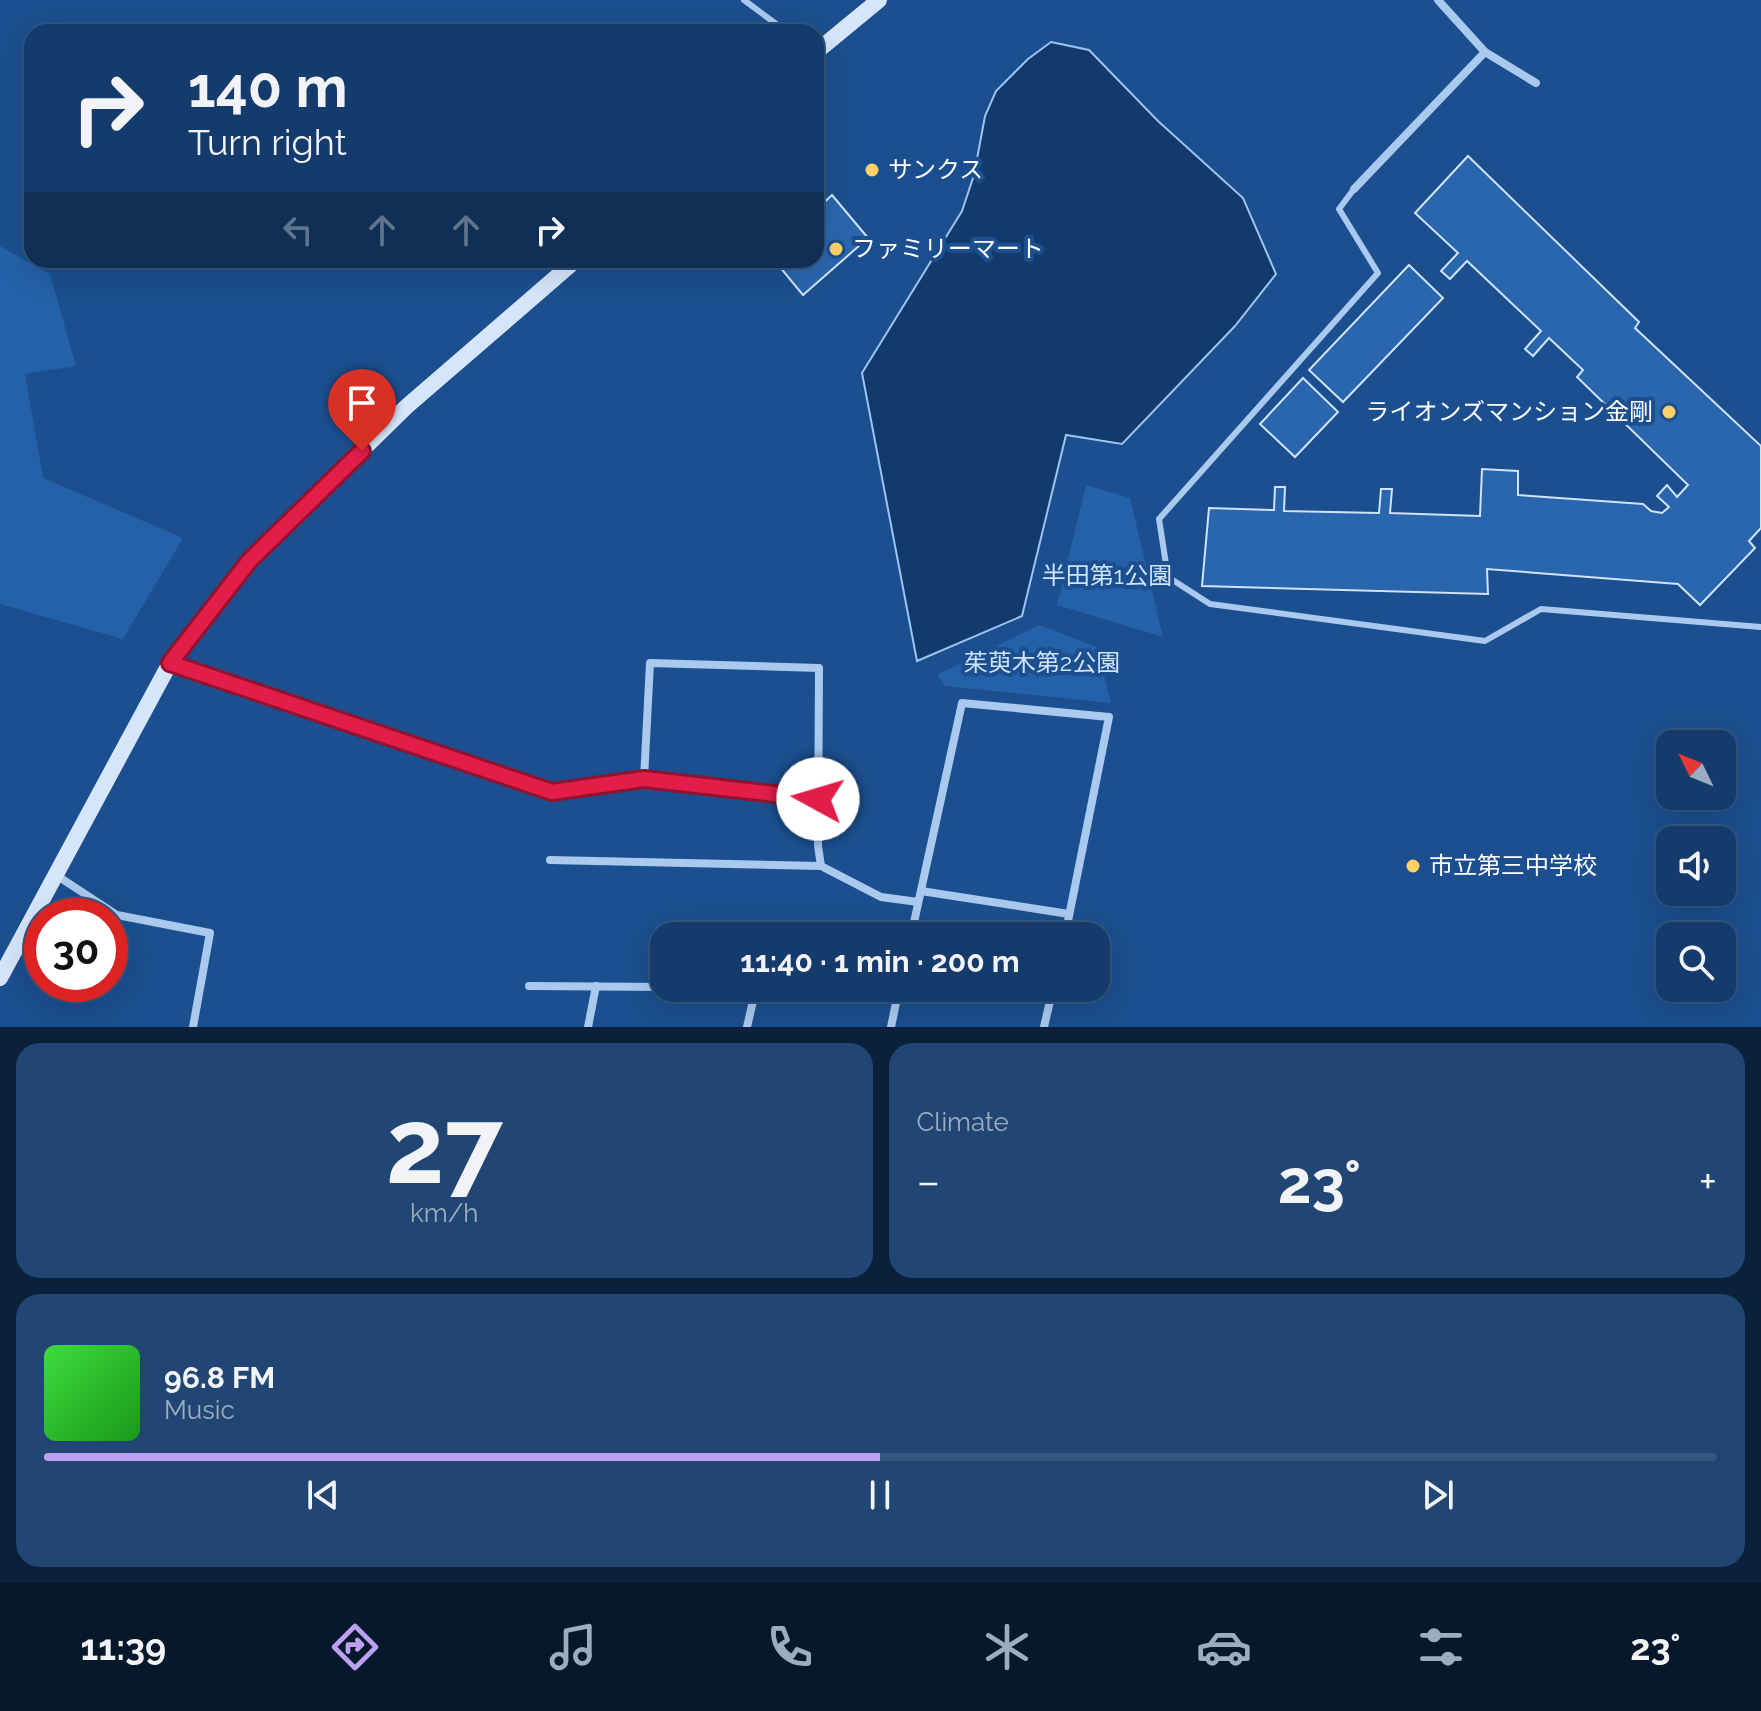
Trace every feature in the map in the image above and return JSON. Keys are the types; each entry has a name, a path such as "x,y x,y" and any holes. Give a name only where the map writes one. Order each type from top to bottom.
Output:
{"street":[{"path":"824,45 879,0"},
{"path":"1438,0 1485,52 1536,83"},
{"path":"1354,189 1485,52"},
{"path":"0,978 170,663 250,560 406,407 567,268"},
{"path":"170,663 552,792 644,779 818,799"},
{"path":"644,779 650,663 819,668 818,846 821,866"},
{"path":"914,922 962,703 1109,717 1068,922"},
{"path":"550,860 821,866 881,897 918,902"},
{"path":"56,875 117,915 210,933 193,1027"},
{"path":"921,891 1069,914"},
{"path":"529,986 650,987"},
{"path":"588,1027 596,986"},
{"path":"747,1027 753,1002"},
{"path":"891,1027 896,1002"},
{"path":"1044,1027 1050,1002"}],"lane":[{"path":"744,0 776,24"},
{"path":"1354,189 1339,209 1378,273 1159,519 1168,577 1210,604 1485,641 1541,609 1761,627"}],"green space":[{"path":"0,246 24,259 24,268 39,268 50,274 76,366 25,374 43,478 183,538 123,639 0,604"},
{"name":"半田第1公園","path":"1086,485 1130,498 1163,637 1057,605"},
{"name":"茱萸木第2公園","path":"1039,625 1097,647 1111,703 945,686 937,675"}],"shaded area":[{"path":"1051,42 1089,50 1158,121 1243,198 1276,274 1235,326 1122,444 1066,435 1022,616 917,661 862,373 962,211 974,175 985,116 996,91 1028,59"}],"building":[{"name":"ライオンズマンション金剛","path":"1468,156 1639,322 1635,328 1761,446 1761,528 1749,541 1755,548 1700,605 1678,584 1487,569 1488,594 1202,586 1209,508 1274,510 1275,487 1285,487 1284,511 1379,513 1381,489 1392,489 1390,513 1480,516 1482,469 1518,471 1518,495 1643,504 1651,511 1662,513 1669,507 1657,496 1667,485 1677,497 1688,485 1577,377 1583,370 1549,338 1533,356 1525,349 1541,331 1467,261 1450,279 1441,271 1458,253 1415,213"},
{"name":"ファミリーマート","path":"832,195 868,238 803,295 781,268 824,268 824,202"},
{"path":"1409,265 1443,298 1343,402 1309,370"},
{"path":"1303,378 1338,412 1295,457 1260,424"}],"place":[{"name":"サンクス","path":"872,170"},
{"name":"ファミリーマート","path":"836,249"},
{"name":"ライオンズマンション金剛","path":"1669,412"},
{"name":"市立第三中学校","path":"1413,866"}],"route":[{"path":"362,451 250,560 170,663 552,792 644,779 818,799"}]}
